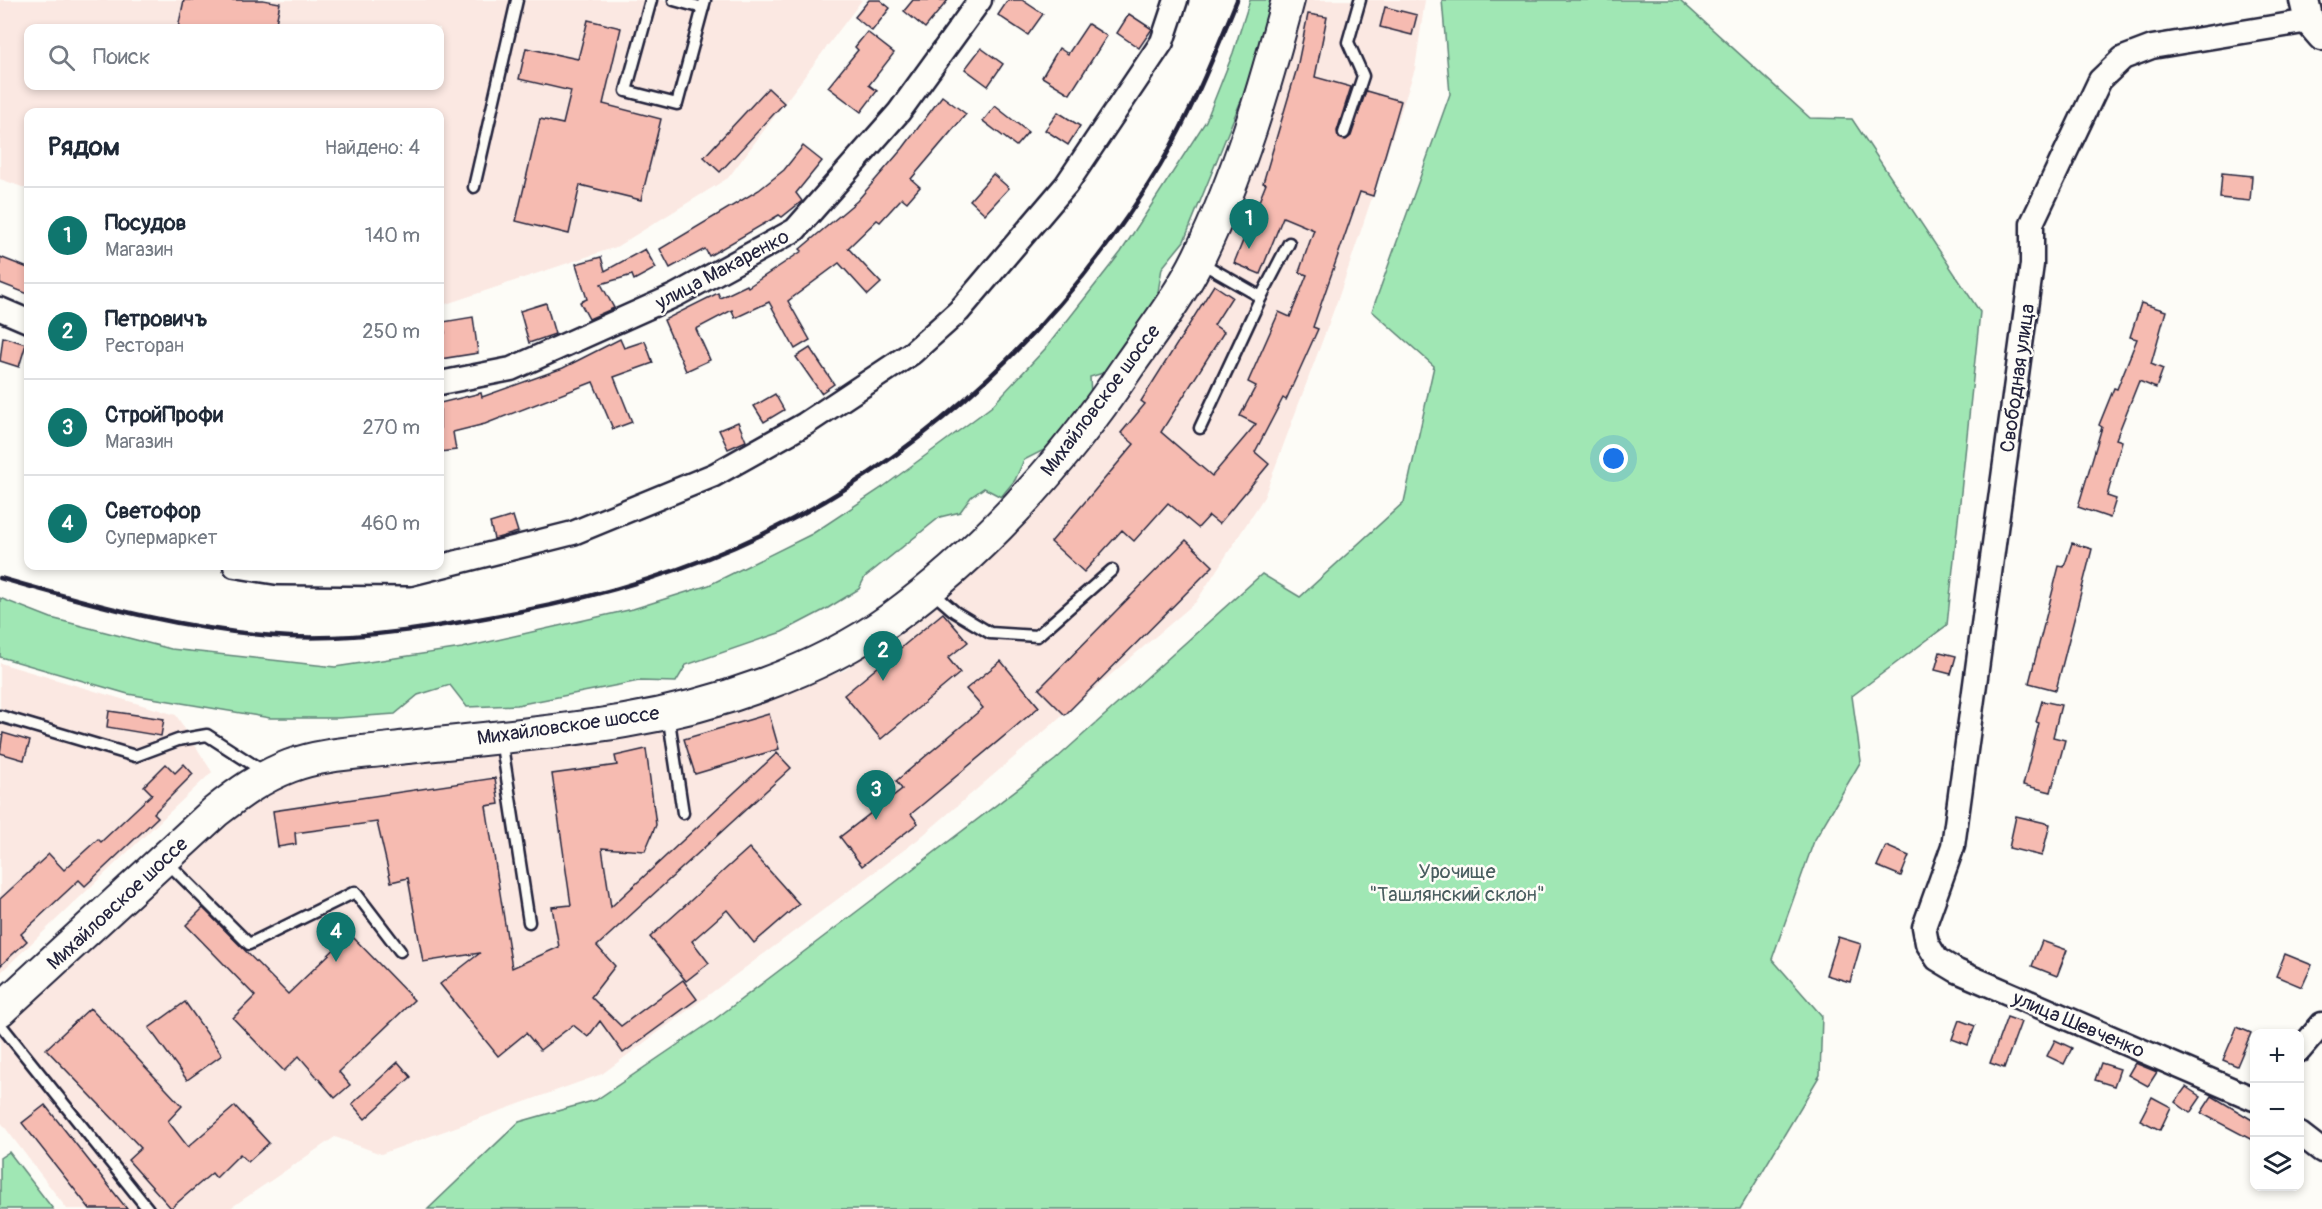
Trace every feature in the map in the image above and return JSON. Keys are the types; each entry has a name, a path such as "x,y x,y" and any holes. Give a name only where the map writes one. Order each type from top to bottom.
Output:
{"main road":[{"name":"Михайловское шоссе","path":"0,1010 215,812 253,782 293,764 341,755 627,720 667,711 795,671 842,648 890,620 979,545 1055,466 1110,394 1197,260 1227,194 1266,82 1288,0"}],"street":[{"name":"улица Макаренко","path":"444,382 511,369 676,295 795,230 899,112 980,0"},
{"path":"444,565 573,532 714,475 805,424 912,353 959,311 1066,185 1162,42 1176,0"},
{"name":"Свободная улица","path":"1924,927 1953,846 2031,275 2032,223 2100,80 2123,58 2152,47 2312,19"},
{"path":"0,309 24,319"},
{"path":"260,570 278,573 410,574 426,570"},
{"name":"улица Шевченко","path":"1924,927 1927,943 1937,959 1957,971 2250,1097"},
{"path":"2304,1045 2322,1024"},
{"path":"2304,1137 2322,1151"}],"lane":[{"path":"474,188 517,0"},
{"path":"651,0 627,91 677,104 704,4 674,0"},
{"path":"1344,133 1363,76 1348,42 1360,0"},
{"path":"1200,428 1261,297 1289,243"},
{"path":"1197,260 1261,297"},
{"path":"929,588 956,612 990,633 1037,636 1112,570"},
{"path":"667,711 684,813"},
{"path":"0,716 135,756 178,740 207,735 269,775"},
{"path":"501,736 529,922"},
{"path":"164,859 249,944 355,892 400,951"},
{"path":"0,1024 148,1209"}],"shaded area":[{"path":"0,0 862,0 728,178 616,247 444,305 444,108 24,108 24,188 0,179"},
{"path":"1300,0 1425,0 1415,69 1339,296 1264,497 1196,602 916,841 602,1074 381,1154 335,1137 229,1209 67,1209 0,1121 0,1026 183,852 281,778 755,703 845,670 949,591 1114,414"},
{"path":"0,663 176,715 212,772 0,973"}],"green space":[{"path":"1250,0 1277,0 1251,95 1240,103 1184,241 1162,268 1157,298 1106,372 1090,377 1091,395 1044,450 1024,460 1015,480 1001,497 984,488 971,497 960,512 940,517 865,577 859,589 828,608 782,632 686,665 676,682 639,681 517,705 467,707 450,685 418,695 395,714 338,718 270,718 128,694 0,657 0,598 51,618 171,649 335,667 462,648 633,609 709,585 812,534 883,487 991,407 1045,349 1121,252 1206,121 1233,53"},
{"name":"Урочище \"Ташлянский склон\"","path":"1442,0 1680,0 1810,118 1852,119 1980,312 1947,625 1852,696 1861,761 1814,841 1772,959 1822,1016 1820,1075 1740,1209 428,1209 519,1122 596,1100 714,1020 876,897 1055,760 1262,574 1300,597 1404,502 1434,366 1372,311 1450,94"},
{"path":"9,1152 53,1209 0,1209 0,1158"}],"building":[{"path":"184,0 263,0 280,3 276,24 179,24"},
{"path":"869,0 880,0 890,8 872,31 855,17"},
{"path":"913,0 948,0 925,28 904,11"},
{"path":"1008,0 1022,0 1043,14 1028,35 998,15"},
{"path":"1385,7 1417,15 1412,35 1380,27"},
{"path":"1129,14 1152,29 1139,48 1117,33"},
{"path":"1308,14 1327,17 1315,77 1351,87 1337,131 1339,138 1346,140 1351,136 1366,91 1401,101 1373,196 1360,192 1313,327 1318,329 1286,400 1283,398 1255,452 1269,464 1219,524 1209,516 1198,528 1168,503 1134,541 1122,530 1084,572 1051,542 1134,444 1121,433 1145,404 1141,401 1214,285 1232,297 1214,325 1224,332 1161,432 1212,476 1256,424 1240,416 1256,386 1248,382 1279,312 1290,317 1307,275 1299,272 1314,230 1283,217 1260,274 1234,263 1266,184 1263,183 1297,68"},
{"path":"588,20 621,28 603,104 661,119 641,200 580,185 569,234 516,221 540,119 563,124 571,91 519,79 526,48 578,59"},
{"path":"1088,24 1107,36 1070,94 1042,77 1059,48 1068,54"},
{"path":"867,32 894,53 869,85 877,91 861,112 828,87 858,50 855,47"},
{"path":"981,48 1003,64 988,86 965,69"},
{"path":"768,88 784,103 720,172 704,157"},
{"path":"942,96 966,114 911,179 920,187 907,202 902,198 880,222 877,220 848,248 881,283 868,295 839,263 788,301 810,340 795,349 769,302 735,318 732,310 696,329 710,360 686,371 664,320 718,293 720,298 747,285 748,287 802,251 800,249 857,201 903,148"},
{"path":"995,106 1028,132 1016,146 983,121"},
{"path":"1058,112 1080,126 1068,145 1045,130"},
{"path":"803,146 822,161 796,193 802,201 782,217 779,215 709,256 705,249 670,268 660,249 759,190 784,170"},
{"path":"2222,173 2252,176 2250,201 2220,198"},
{"path":"993,174 1009,188 985,214 970,200"},
{"path":"645,249 656,268 634,280 632,275 601,284 614,308 589,319 580,302 587,299 576,264 601,257 605,271"},
{"path":"0,257 24,266 24,292 0,283"},
{"path":"546,303 555,334 529,343 520,311"},
{"path":"2141,303 2166,311 2151,364 2163,369 2156,388 2139,381 2116,439 2122,441 2107,496 2116,499 2110,518 2078,507 2102,427 2099,425 2114,388 2117,389 2137,339 2130,337"},
{"path":"473,317 478,353 444,358 444,322"},
{"path":"3,337 24,343 19,367 0,361"},
{"path":"620,339 624,348 645,341 653,363 614,377 632,422 613,429 593,382 485,424 453,432 456,450 444,452 444,402 481,393 482,397 563,368"},
{"path":"810,348 834,384 821,393 796,357"},
{"path":"775,394 784,410 764,422 754,406"},
{"path":"738,422 746,441 728,449 719,430"},
{"path":"513,516 518,532 494,539 490,523"},
{"path":"1186,540 1213,566 1065,715 1039,689"},
{"path":"2072,543 2092,549 2056,690 2029,683 2059,566 2064,567"},
{"path":"943,613 968,642 948,658 960,673 881,739 844,695"},
{"path":"1940,652 1956,656 1951,674 1935,670"},
{"path":"1001,661 1039,707 911,814 918,823 862,866 840,837 902,789 896,781 983,708 966,689"},
{"path":"2042,701 2061,705 2053,737 2065,740 2051,792 2023,785 2039,723 2036,722"},
{"path":"109,711 164,719 161,736 107,727"},
{"path":"769,714 779,749 695,774 684,739"},
{"path":"3,733 30,741 24,760 0,753"},
{"path":"646,749 656,825 645,851 602,848 611,907 777,753 791,768 597,946 615,966 591,997 621,1026 683,980 697,999 623,1053 600,1021 588,1037 573,1025 540,1050 526,1033 498,1056 440,984 480,953 423,962 408,878 391,882 377,822 295,833 296,844 278,847 273,811 495,778 499,804 486,806 512,968 559,947 552,907 571,905 552,774 617,765 615,756"},
{"path":"166,764 175,773 184,764 193,774 154,813 158,817 85,886 79,880 21,934 27,941 0,966 0,899 49,854 64,870 98,839 101,842 152,794 144,786"},
{"path":"2016,816 2050,824 2042,856 2009,848"},
{"path":"1886,846 1909,856 1901,876 1877,866"},
{"path":"749,848 799,904 754,943 727,910 692,941 709,963 686,981 650,937"},
{"path":"203,908 288,994 350,934 414,1000 339,1072 350,1085 335,1098 299,1056 284,1071 233,1018 255,996 186,925"},
{"path":"1838,937 1861,944 1850,982 1826,975"},
{"path":"2042,941 2067,950 2057,976 2032,966"},
{"path":"2285,954 2312,965 2302,987 2276,976"},
{"path":"185,1002 222,1055 187,1080 149,1028"},
{"path":"90,1008 182,1106 168,1121 188,1147 235,1106 269,1143 248,1162 240,1154 216,1178 212,1173 171,1208 128,1160 141,1148 46,1049"},
{"path":"2007,1017 2021,1022 2004,1068 1990,1063"},
{"path":"1959,1020 1975,1026 1968,1045 1952,1039"},
{"path":"2237,1027 2250,1033 2237,1066 2223,1060"},
{"path":"2055,1040 2072,1048 2064,1064 2047,1056"},
{"path":"398,1062 411,1077 365,1119 352,1104"},
{"path":"2101,1063 2120,1069 2114,1086 2095,1080"},
{"path":"2135,1063 2157,1072 2148,1086 2128,1075"},
{"path":"2186,1087 2201,1097 2190,1113 2175,1102"},
{"path":"2212,1096 2250,1119 2250,1139 2201,1113"},
{"path":"2152,1097 2171,1107 2160,1130 2140,1120"},
{"path":"45,1105 127,1209 90,1209 22,1123"}],"railway":[{"path":"0,578 71,598 180,623 290,637 347,636 404,631 461,622 580,598 673,571 763,534 823,502 881,465 936,424 988,378 1036,330 1082,278 1123,223 1160,166 1192,105 1237,0"}],"place":[{"name":"Посудов","path":"1249,249"},
{"name":"Петровичъ","path":"883,681"},
{"name":"СтройПрофи","path":"876,820"},
{"name":"Светофор","path":"336,962"}]}
